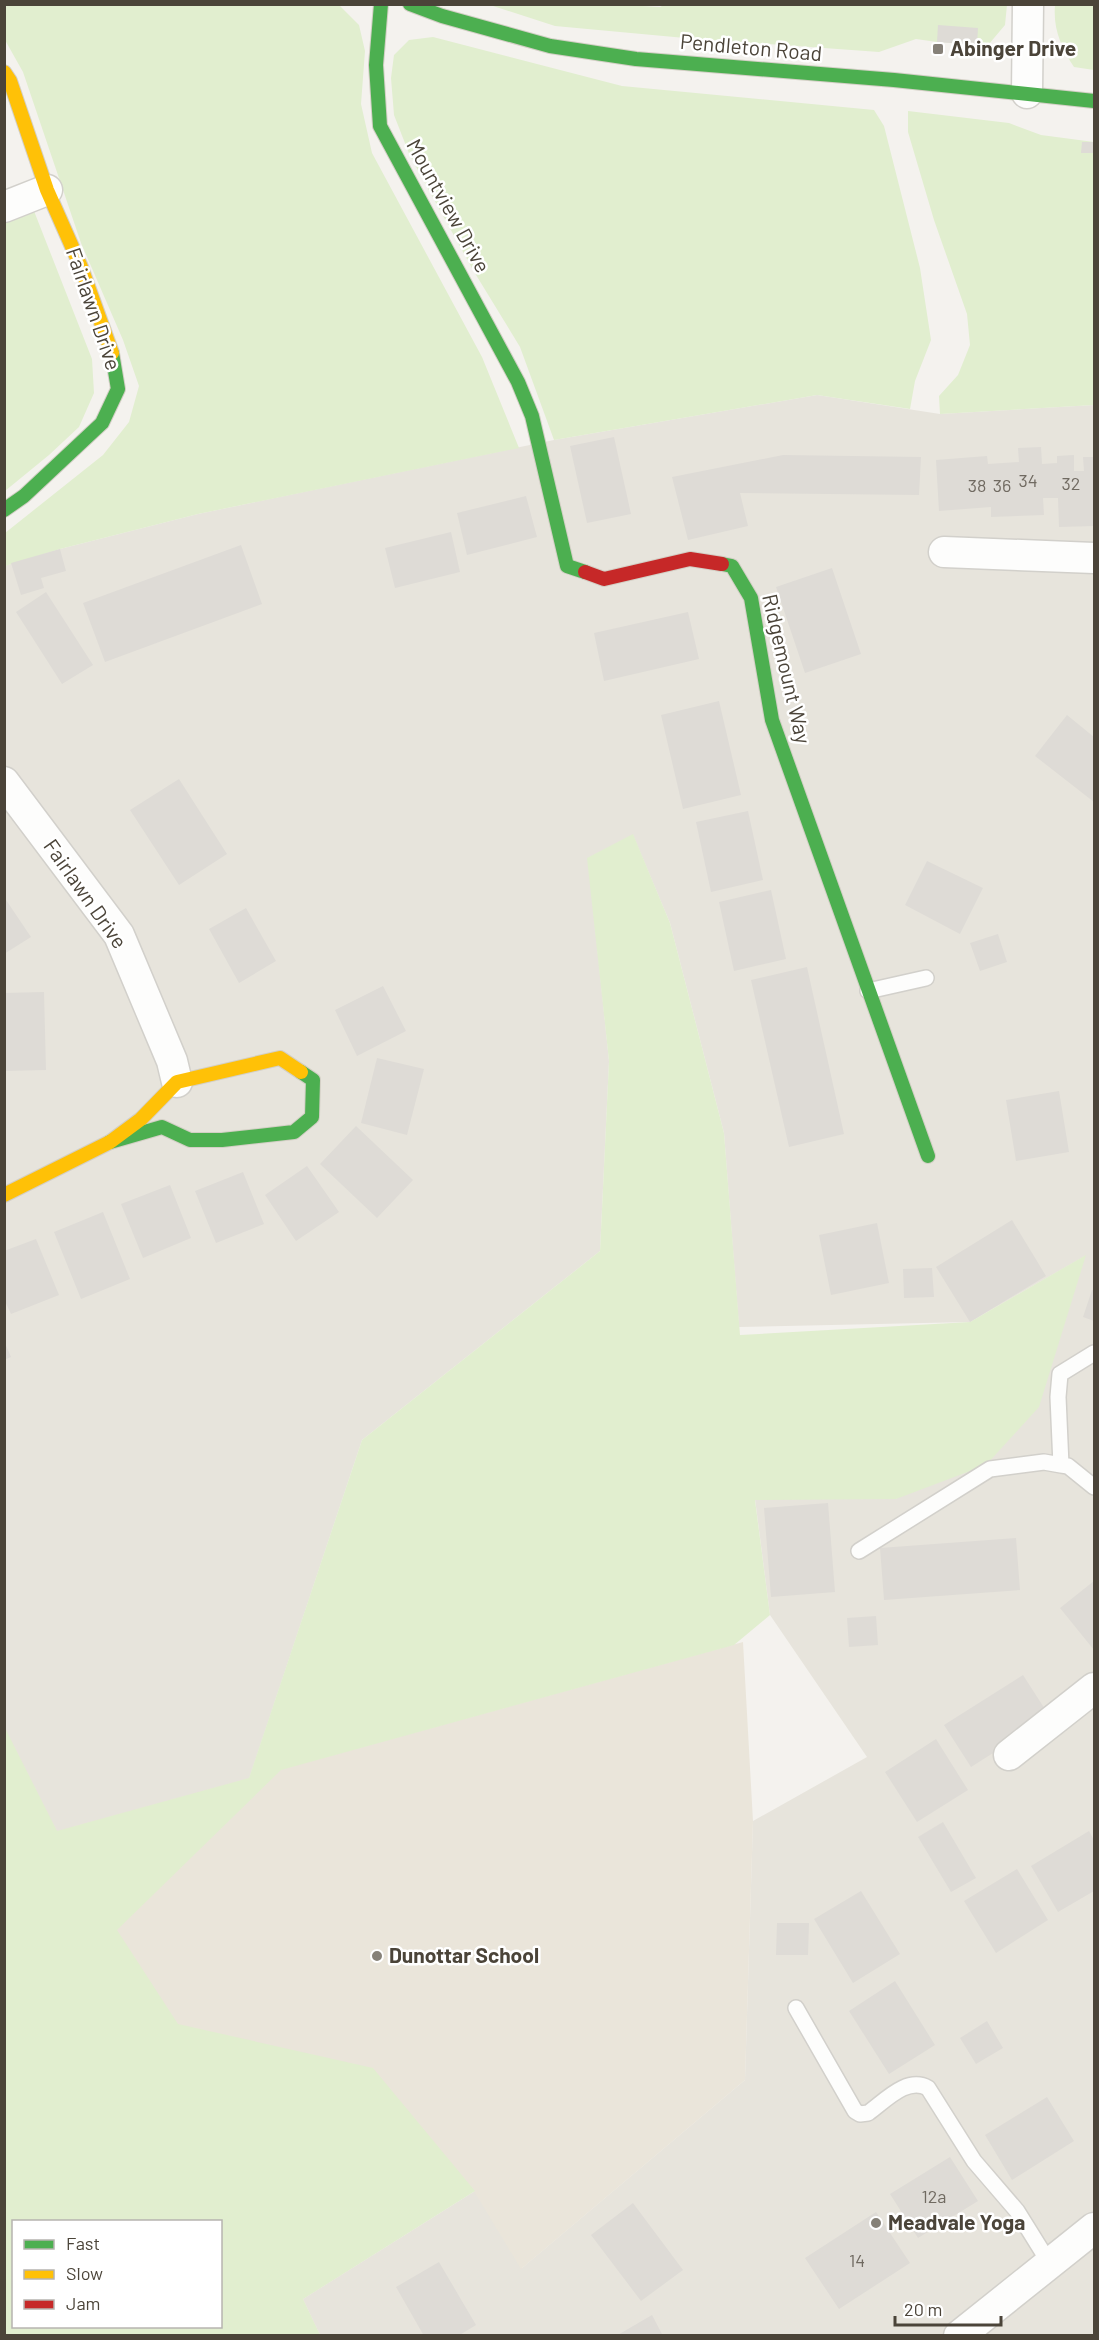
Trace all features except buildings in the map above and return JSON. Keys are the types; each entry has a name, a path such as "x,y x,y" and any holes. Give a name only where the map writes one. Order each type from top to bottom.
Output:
{"street":[{"name":"Mountview Drive","path":"381,4 375,42 380,126 518,382 532,416"},
{"name":"Pendleton Road","path":"410,4 442,16 550,46 636,59 894,80 1095,101"},
{"path":"1027,93 1029,4"},
{"name":"Fairlawn Drive","path":"4,72 10,81 47,190 81,267 115,361 118,389 102,423 24,496 4,510"},
{"path":"4,207 47,190"},
{"name":"Ridgemount Way","path":"532,416 567,566 604,579 690,559 732,566 751,598 772,720 928,1156"},
{"path":"944,552 1095,558"},
{"name":"Fairlawn Drive","path":"4,782 119,935 172,1061 177,1082"},
{"path":"4,1195 110,1142 141,1119 177,1082 280,1058 313,1080 312,1117 294,1132 222,1140 190,1140 162,1127 110,1142"},
{"path":"1009,1755 1095,1688"},
{"path":"959,2336 1095,2228"}],"lane":[{"path":"868,991 926,978"},
{"path":"1061,1465 1058,1396 1060,1374 1095,1353"},
{"path":"859,1551 990,1469 1044,1462 1068,1466 1095,1487"},
{"path":"796,2008 855,2111 860,2114 868,2113 907,2085 922,2084 928,2088 974,2161 1017,2211 1050,2264"}],"shaded area":[{"path":"817,395 940,414 1094,405 1094,2335 320,2335 303,2299 475,2191 522,2268 745,2080 753,1821 867,1757 770,1615 755,1499 896,1499 1085,1256 970,1322 739,1327 724,1133 670,923 633,835 588,858 609,1061 600,1251 362,1440 249,1779 57,1832 4,1737 4,566 60,549 198,514 554,440"},
{"name":"Dunottar School","path":"743,1642 753,1821 745,2080 521,2269 474,2191 303,2299 320,2335 5,2335 4,1726 57,1831"}],"green space":[{"path":"335,4 359,25 365,51 361,104 372,153 482,357 519,448 198,514 60,549 5,566 5,533 103,455 129,422 139,386 123,340 81,243 23,72 5,40 5,5"},
{"path":"608,4 660,7 666,4 1007,5 1005,25 989,44 916,39 879,52 555,26 490,5"},
{"path":"1055,5 1094,5 1094,70 1074,67 1069,60 1057,30"},
{"path":"433,37 622,86 874,110 884,126 920,268 931,340 915,381 910,409 817,395 554,440 520,347 473,270 410,156 394,115 391,78 394,55 409,40"},
{"path":"908,111 1009,123 1041,135 1094,142 1094,405 940,414 939,396 958,375 970,345 967,314 934,220 908,132"},
{"path":"34,211 92,359 94,393 79,427 5,491 5,223"},
{"path":"633,834 670,923 724,1133 740,1335 970,1322 1086,1255 1039,1407 986,1465 896,1499 755,1500 770,1615 734,1645 281,1770 117,1930 178,2024 373,2068 475,2191 303,2299 320,2335 5,2335 4,1726 57,1831 249,1778 362,1440 600,1251 609,1061 587,858"}],"traffic: fast":[{"path":"381,4 376,65 380,126 518,382 532,416 567,566 585,572"},
{"path":"410,4 442,16 550,46 636,59 894,80 1094,101"},
{"path":"4,510 24,496 102,423 118,389 112,353"},
{"path":"722,564 732,566 751,598 772,720 928,1156"},
{"path":"110,1142 162,1127 190,1140 222,1140 294,1132 312,1117 313,1080 301,1072"}],"traffic: slow":[{"path":"4,72 10,81 47,190 81,267 112,353"},
{"path":"4,1195 110,1142 141,1119 177,1082 280,1058 301,1072"}],"traffic: jam":[{"path":"585,572 604,579 690,559 722,564"}],"place":[{"name":"Abinger Drive","path":"938,49"},
{"name":"Dunottar School","path":"377,1956"},
{"name":"Meadvale Yoga","path":"876,2223"}]}
